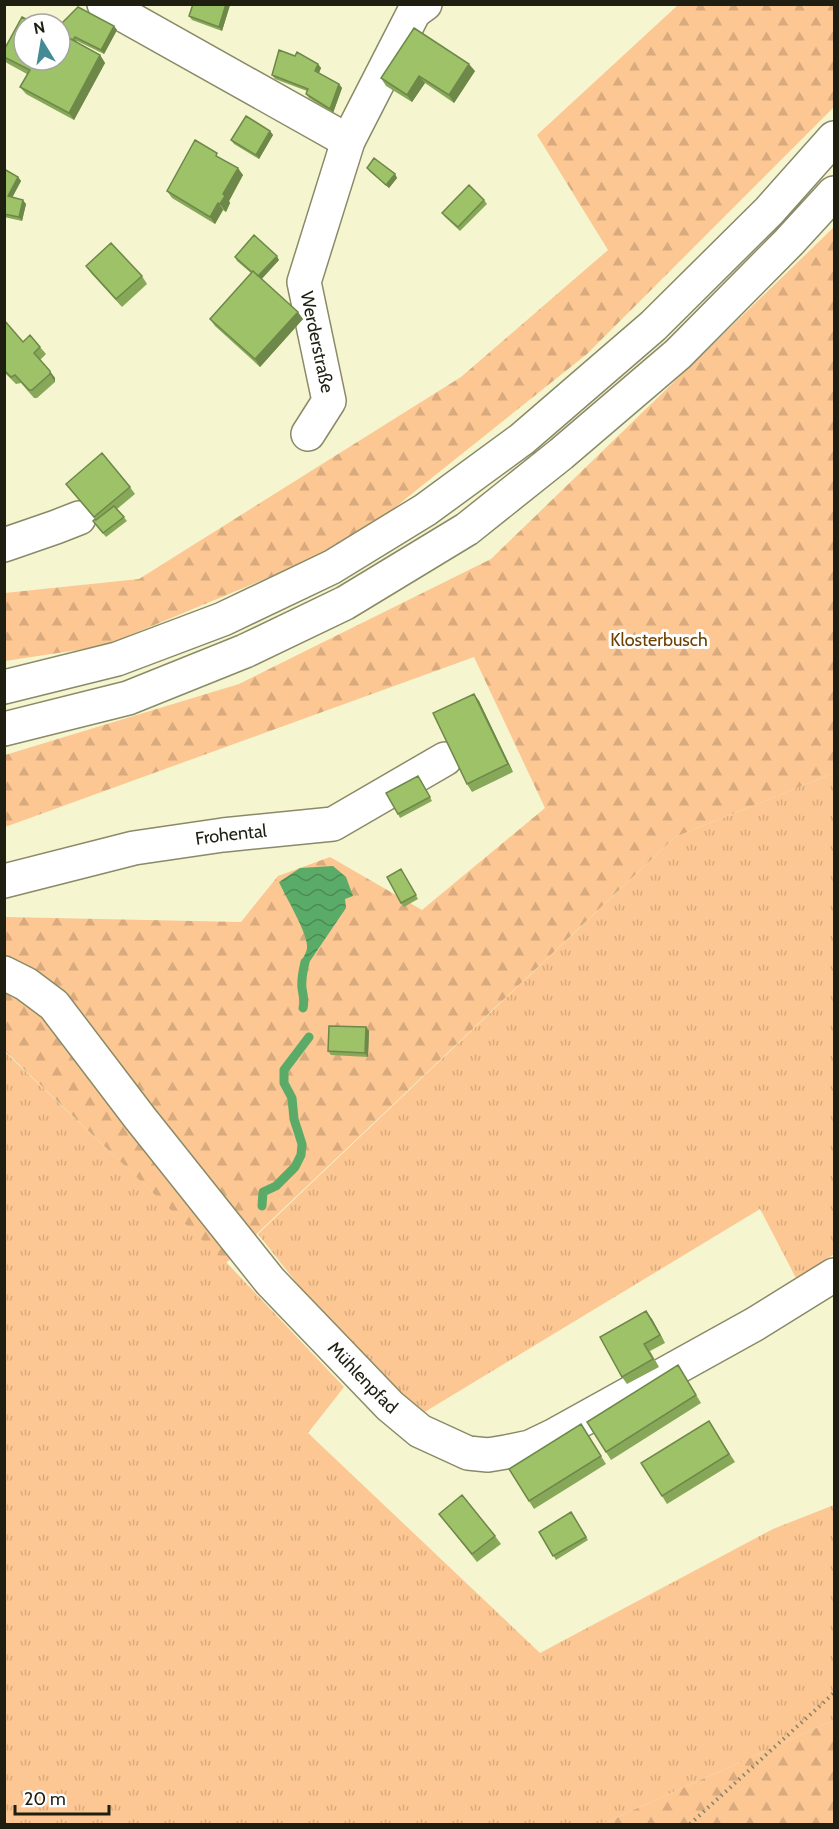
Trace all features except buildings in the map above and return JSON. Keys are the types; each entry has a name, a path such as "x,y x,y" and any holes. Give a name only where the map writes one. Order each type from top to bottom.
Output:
{"main road":[{"path":"104,4 348,141"},
{"name":"Werderstraße","path":"308,435 329,401 304,282 348,141 414,12 425,4"},
{"path":"4,687 117,659 223,620 332,567 426,510 522,439 653,326 769,211 834,138"},
{"path":"4,729 128,698 245,651 345,603 467,529 561,454 678,354 834,193"},
{"path":"4,545 79,518"},
{"name":"Frohental","path":"4,881 134,848 223,835 333,824 445,759"},
{"name":"Mühlenpfad","path":"4,973 26,984 54,1005 140,1118 270,1281 356,1373 420,1431 468,1453 488,1455 506,1452 530,1447 553,1436 755,1324 834,1275"}],"path":[{"path":"690,1824 834,1693"}],"green space":[{"path":"678,5 834,5 834,107 587,354 349,544 104,646 5,661 5,593 139,579 461,377 608,250 537,135"},
{"name":"Klosterbusch","path":"834,227 834,773 675,837 226,1263 5,1051 5,917 241,922 278,876 330,857 422,910 545,808 474,657 5,827 5,755 239,684 491,559"},
{"path":"834,773 834,1254 797,1280 760,1209 423,1413 336,1333 258,1234 675,837"},
{"path":"4,1051 226,1262 344,1387 308,1433 540,1653 773,1529 834,1505 834,1720 602,1824 5,1824"},
{"path":"834,1720 834,1824 602,1824"}],"water":[{"path":"333,866 346,877 353,896 345,899 346,908 308,964 302,961 307,942 279,882 300,868"}],"waterway":[{"path":"303,1008 302,975 305,962"},
{"path":"262,1206 263,1192 276,1186 295,1167 301,1155 302,1144 294,1119 292,1098 284,1083 284,1070 309,1037"}]}
